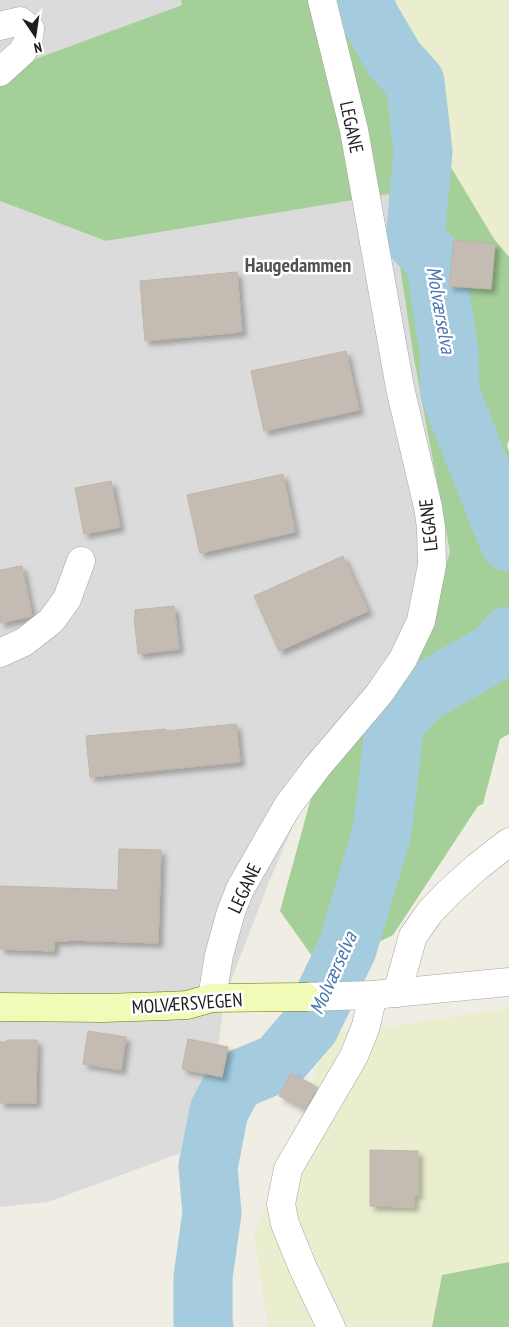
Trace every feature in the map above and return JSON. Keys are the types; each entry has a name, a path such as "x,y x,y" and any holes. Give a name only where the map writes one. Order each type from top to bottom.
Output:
{"street":[{"name":"LEGANE","path":"212,998 219,955 231,912 240,889 287,807 317,767 379,694 403,659 421,621 432,565 431,527 428,507 400,388 354,130 322,0"},
{"path":"0,26 20,21 30,29 28,42 22,52 0,72"},
{"path":"0,653 24,642 51,621 67,599 81,561"},
{"path":"331,1327 302,1268 285,1224 281,1204 288,1169 354,1056 366,1026 373,995 430,912 448,892 509,842"},
{"name":"MOLVÆRSVEGEN","path":"0,1007 103,1008 166,1006 187,1004 212,998 373,995 509,982"}],"shaded area":[{"path":"0,0 181,0 182,5 0,72"},
{"path":"389,193 414,359 450,552 416,663 316,780 318,768 269,882 224,999 208,1143 48,1202 0,1207 0,201 106,241"}],"green space":[{"path":"181,0 379,0 403,64 449,164 494,239 509,257 509,440 507,445 509,452 509,734 500,739 483,804 478,806 393,935 322,970 280,911 316,780 416,663 450,552 414,359 389,194 106,241 0,201 0,72 182,5"},
{"path":"379,0 509,0 509,257 494,239 449,164 403,64"},
{"path":"509,1008 509,1262 442,1275 432,1327 268,1327 254,1236 304,1106 329,1033 393,1026"},
{"path":"509,1262 509,1327 432,1327 442,1275"}],"building":[{"path":"454,240 495,244 491,289 449,286"},
{"path":"237,272 242,332 145,341 140,281"},
{"path":"346,351 359,410 264,431 251,371"},
{"path":"283,474 295,532 200,553 187,495"},
{"path":"111,481 120,527 84,534 75,488"},
{"path":"343,556 368,611 279,651 254,596"},
{"path":"22,566 32,616 0,623 0,570"},
{"path":"174,606 179,649 138,654 135,610"},
{"path":"236,724 240,762 90,777 86,736"},
{"path":"119,849 161,850 158,943 69,940 54,941 54,951 0,949 0,886 118,890"},
{"path":"88,1031 126,1037 121,1070 83,1064"},
{"path":"188,1039 228,1047 222,1077 182,1069"},
{"path":"7,1040 37,1040 36,1103 0,1103 0,1042 7,1042"},
{"path":"291,1073 317,1087 305,1109 279,1096"},
{"path":"370,1150 418,1151 418,1195 414,1195 414,1207 370,1206"}],"waterway":[{"name":"Molværselva","path":"365,0 368,14 395,60 415,82 423,151 415,240 435,261 449,351 450,393 509,542"},
{"name":"Molværselva","path":"204,1327 203,1277 212,1213 208,1167 219,1111 235,1081 278,1063 310,1026 347,949 382,832 395,722 420,695 498,650 509,636"}],"district":[{"name":"Haugedammen","path":"298,265"}]}
